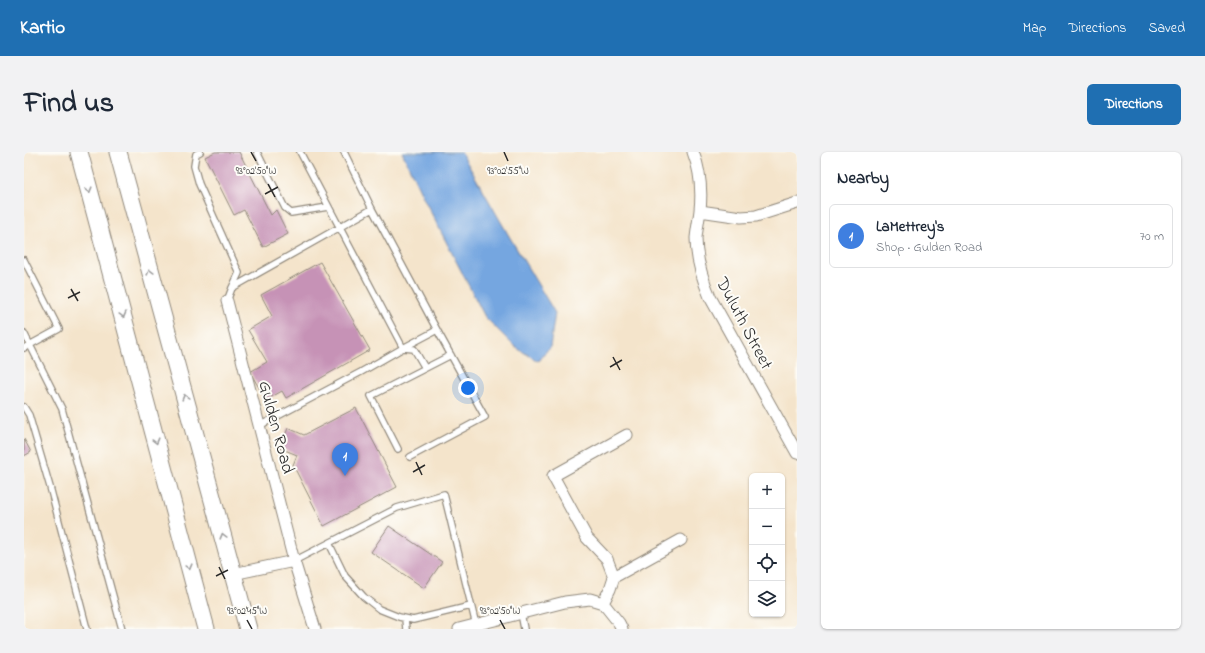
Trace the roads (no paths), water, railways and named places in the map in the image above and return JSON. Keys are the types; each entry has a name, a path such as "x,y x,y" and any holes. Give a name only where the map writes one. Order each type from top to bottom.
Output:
{"main road":[{"path":"80,152 206,629"},
{"path":"118,152 248,629"}],"street":[{"name":"Duluth Street","path":"693,152 700,178 700,210 696,238 702,277 710,298 797,451"},
{"path":"700,210 741,217 756,216 797,202"},
{"name":"Gulden Road","path":"227,301 294,560 315,629"},
{"path":"603,603 614,577 607,559 587,538 553,476 627,435"},
{"path":"614,577 681,540"},
{"path":"233,574 294,560"},
{"path":"459,629 566,602 590,599 603,603 622,629"}],"lane":[{"path":"200,152 196,154 194,166 199,184 239,273 227,301"},
{"path":"256,152 285,208 291,213 328,207"},
{"path":"300,152 338,227 403,348"},
{"path":"344,152 372,209 485,417 410,457"},
{"path":"232,288 372,209"},
{"path":"24,260 59,329 24,348"},
{"path":"259,426 437,330"},
{"path":"24,333 62,409 122,629"},
{"path":"403,348 414,349 424,368"},
{"path":"398,449 371,396 450,354"},
{"path":"24,407 29,416 50,487 87,629"},
{"path":"294,560 397,508 444,494 476,625"},
{"path":"329,543 345,576 364,597 379,609 413,620 472,606"},
{"path":"521,613 524,629"},
{"path":"405,618 406,629"}],"water":[{"path":"402,152 461,152 555,313 550,347 538,361 515,347 485,317 424,199"}],"place":[{"name":"LaMettrey's","path":"345,476"}]}
